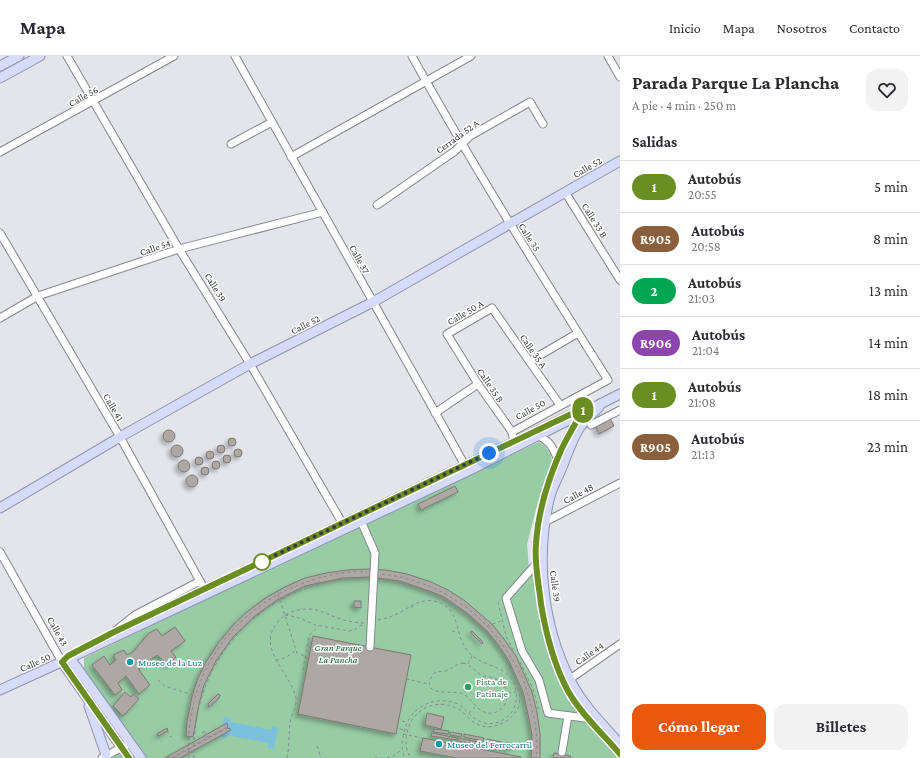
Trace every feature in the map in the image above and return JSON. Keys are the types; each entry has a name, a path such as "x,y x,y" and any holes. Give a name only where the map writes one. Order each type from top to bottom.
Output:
{"main road":[{"path":"0,66 19,56"},
{"path":"0,78 40,56"},
{"name":"Calle 52","path":"0,508 120,437 250,364 373,302 620,161"},
{"name":"Calle 50","path":"0,690 66,660 343,526 361,521 514,444 619,395"},
{"name":"Calle 39","path":"604,402 577,431 550,495 539,562 553,634 560,656 570,679 594,720 620,744"},
{"name":"Calle 43","path":"66,660 84,694 129,758"},
{"name":"Calle 43","path":"66,660 141,758"},
{"path":"84,694 104,757"}],"street":[{"name":"Calle 39","path":"67,56 179,249 250,364 343,526"},
{"name":"Calle 56","path":"0,152 174,56"},
{"name":"Calle 37","path":"235,56 466,468"},
{"name":"Calle 35","path":"412,56 510,224 608,380 560,405"},
{"path":"292,157 471,56"},
{"path":"608,56 620,77"},
{"name":"Cerrada 52 A","path":"377,205 455,151 470,136 530,102 543,124"},
{"path":"231,144 272,122"},
{"name":"Calle 33 B","path":"565,192 620,280"},
{"name":"Calle 54","path":"0,318 38,296 179,249 323,212"},
{"name":"Calle 41","path":"0,234 120,437 206,591"},
{"name":"Calle 50 A","path":"447,334 492,308"},
{"name":"Calle 35 A","path":"492,308 560,405"},
{"path":"530,362 578,333"},
{"name":"Calle 35 B","path":"447,334 478,384 512,432 514,444"},
{"path":"435,413 478,384"},
{"path":"619,395 582,411 562,448 542,506 536,544 544,621 556,664 568,691 594,720 620,754"},
{"name":"Calle 50","path":"512,432 560,405"},
{"path":"591,425 620,410"},
{"path":"535,434 548,441 553,447 558,460"},
{"path":"343,526 466,468"},
{"name":"Calle 48","path":"545,522 620,482"},
{"path":"361,521 375,553 374,576 368,622 370,647"},
{"name":"Calle 43","path":"0,552 66,660"},
{"path":"539,562 506,598 522,651 539,680 548,713 594,720"},
{"path":"114,632 126,621 140,612 200,581"},
{"path":"66,660 68,656 114,632 206,591"},
{"name":"Calle 44","path":"570,679 620,644"},
{"path":"562,752 568,716"},
{"path":"104,757 130,742"}],"path":[{"path":"189,758 190,724 196,696 210,661 229,634 252,610 286,589 323,576 362,572 425,590 452,603 481,627 496,643 510,666 519,688 520,697 517,711 507,721 500,725 491,727 477,724 455,707 441,704 427,707 419,711 410,723 406,735 407,752 410,758"},
{"path":"194,758 195,728 199,702 204,688 217,661 244,626 267,607 280,599 300,590 322,583 351,578 402,576 439,590 472,611 500,640 521,673 533,711 537,750 536,758"},
{"path":"278,594 296,653 309,658"},
{"path":"285,615 296,617 320,626 349,632 368,622 394,615 411,605 425,601 435,601 449,609 454,615 466,649 472,656 506,673 512,681 516,692 516,701 512,712 501,722 492,724 480,722 463,707 457,704 438,701 426,703 415,711 409,717 407,722 403,734 402,750 405,758"},
{"path":"411,605 414,610"},
{"path":"287,758 291,718 297,703 293,689 276,660 272,649 270,638 276,624 285,615 296,610 314,609 344,620 368,622"},
{"path":"487,626 502,621"},
{"path":"303,670 310,635 320,626"},
{"path":"452,631 459,632"},
{"path":"276,660 290,655 296,650"},
{"path":"468,664 472,656"},
{"path":"460,663 468,664 482,675 495,678 501,682 507,693 504,706 498,711 487,712 476,707 464,694 454,691 437,692 432,689 429,684 430,677 437,671 447,671 460,663"},
{"path":"406,679 429,684"},
{"path":"158,680 165,686 196,696"},
{"path":"507,693 516,692"},
{"path":"468,713 476,707"},
{"path":"402,721 410,723"},
{"path":"227,728 209,738 172,758 189,748 227,728"},
{"path":"400,729 407,730"},
{"path":"167,731 170,737"},
{"path":"206,739 202,733 204,731 209,738"},
{"path":"403,734 422,738"},
{"path":"158,736 162,742"},
{"path":"317,746 321,758"},
{"path":"387,758 392,757 402,750"},
{"path":"180,758 194,751"},
{"path":"375,758 383,758"}],"green space":[{"name":"Gran Parque La Pancha","path":"539,442 545,446 551,455 552,462 539,498 527,544 529,567 539,555 566,679 620,749 620,758 107,758 134,743 84,670 84,658"}],"water":[{"path":"224,717 231,718 231,722 271,730 272,726 278,728 274,749 268,748 268,743 227,735 226,738 220,737"}],"building":[{"path":"610,418 614,426 599,434 595,425"},
{"path":"167,430 171,430 175,436 171,442 167,442 163,438 163,434"},
{"path":"230,438 234,438 236,442 234,446 230,446 228,444 228,440"},
{"path":"175,445 179,445 183,451 179,457 175,457 171,453 171,449"},
{"path":"219,445 223,445 225,449 223,453 219,453 217,451 217,447"},
{"path":"236,449 240,449 242,453 240,457 236,457 234,455 234,451"},
{"path":"208,451 212,451 214,455 212,459 208,459 206,457 206,453"},
{"path":"225,455 229,455 231,459 229,463 225,463 223,461 223,457"},
{"path":"197,457 201,457 203,461 201,465 197,465 195,463 195,459"},
{"path":"182,460 186,460 190,466 186,472 182,472 178,468 178,464"},
{"path":"214,461 218,461 220,465 218,469 214,469 212,467 212,463"},
{"path":"203,467 207,467 209,471 207,475 203,475 201,473 201,469"},
{"path":"190,475 194,475 198,481 194,487 190,487 186,483 186,479"},
{"path":"455,486 458,492 421,510 418,504"},
{"path":"370,569 407,574 431,582 448,590 465,601 492,624 516,656 532,692 540,734 540,758 531,758 532,736 523,692 508,659 487,631 467,613 444,597 400,581 371,577 343,578 305,586 277,600 255,616 233,637 216,661 204,685 193,737 186,736 192,696 198,678 219,642 234,624 248,611 267,597 305,578 347,570"},
{"path":"354,601 361,601 361,608 354,607"},
{"name":"Museo de la Luz","path":"175,627 185,641 171,651 176,657 168,665 157,655 139,668 150,685 139,694 126,676 118,683 122,690 115,695 92,665 104,656 110,665 116,660 113,655 124,650 127,655 133,652 149,633 157,629 162,636"},
{"path":"472,631 483,642 482,644 470,632"},
{"path":"313,636 411,655 396,734 298,714"},
{"path":"125,692 131,697 133,694 139,699 123,716 113,706"},
{"path":"218,694 220,695 219,698 209,707 208,704"},
{"path":"427,713 444,717 441,729 425,725"},
{"path":"227,723 228,729 229,728 231,730 180,758 165,758"},
{"path":"167,728 168,731 158,736 157,734"},
{"path":"434,729 449,731 448,734 433,732"},
{"path":"450,732 462,734 461,737 450,735"},
{"path":"432,733 457,738 456,740 431,736"},
{"path":"464,734 484,738 483,741 464,737"},
{"name":"Museo del Ferrocarril","path":"423,738 521,758 456,758 420,751"},
{"path":"458,738 483,743 483,745 458,741"},
{"path":"487,739 502,742 502,745 486,742"},
{"path":"505,742 515,744 514,747 505,745"},
{"path":"486,743 510,748 510,750 485,746"},
{"path":"554,753 571,756 570,758 553,758"}],"bus line":[{"name":"1","path":"129,758 62,662 68,656 114,632 584,408 562,448 542,506 536,544 536,565 544,621 556,664 568,691 580,708 620,754"}],"place":[{"name":"Museo de la Luz","path":"130,662"},
{"name":"Pista de Patinaje","path":"468,687"},
{"name":"Museo del Ferrocarril","path":"439,744"}],"route":[{"path":"262,562 259,563 489,453"}]}
